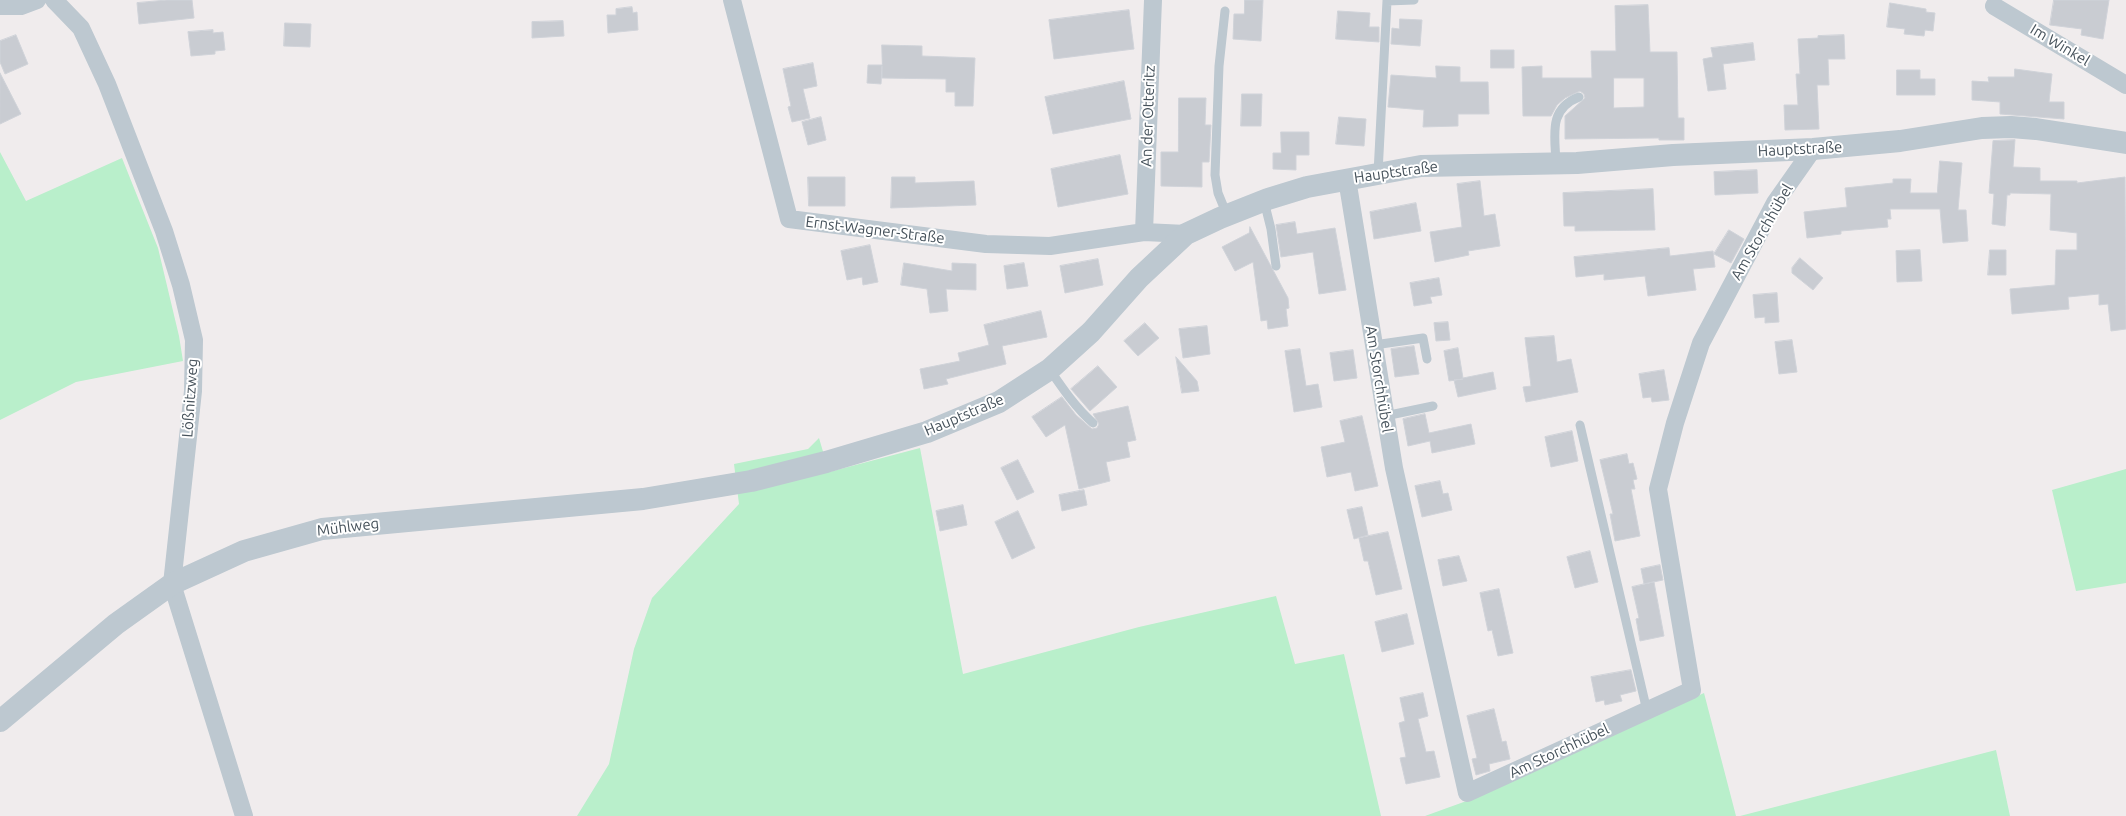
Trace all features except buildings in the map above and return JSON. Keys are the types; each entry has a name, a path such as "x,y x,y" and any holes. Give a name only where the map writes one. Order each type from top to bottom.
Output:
{"street":[{"path":"0,6 21,6 37,0"},
{"name":"Lößnitzweg","path":"54,0 81,28 107,84 164,231 181,285 194,340 193,391 172,584 244,816"},
{"name":"Ernst-Wagner-Straße","path":"732,0 789,219 986,244 1050,246 1144,232 1186,234"},
{"name":"An der Otteritz","path":"1144,232 1152,0"},
{"name":"Im Winkel","path":"1994,6 2126,85"},
{"name":"Hauptstraße","path":"751,481 826,462 927,432 999,402 1050,369 1091,332 1139,278 1186,234 1227,215 1307,187 1421,166 1556,163 1813,149 1900,141 1982,128 2011,127 2126,143"},
{"name":"Am Storchhübel","path":"1347,179 1394,468 1467,793 1692,690 1658,489 1675,423 1701,343 1775,203 1813,149"},
{"name":"Mühlweg","path":"0,721 116,624 172,584 244,551 322,529 643,499 751,481"}],"lane":[{"path":"1378,173 1387,1 1414,0"},
{"path":"1225,11 1219,66 1214,175 1218,193 1227,215"},
{"path":"1556,163 1555,134 1559,112 1563,105 1579,97"},
{"path":"1264,201 1276,266"},
{"path":"1374,345 1423,338 1427,359"},
{"path":"1050,369 1083,415 1093,424"},
{"path":"1385,416 1433,406"},
{"path":"1580,425 1647,711"}],"green space":[{"path":"0,152 26,201 122,158 158,248 183,361 76,382 0,420"},
{"path":"819,438 829,472 920,448 963,674 1139,627 1276,596 1295,664 1344,654 1381,816 577,816 609,764 634,649 652,598 739,504 734,464 808,449"},
{"path":"2126,469 2126,583 2076,591 2052,490"},
{"path":"1704,693 1736,816 1425,816 1472,799"},
{"path":"1996,750 2010,816 1740,816"}]}
